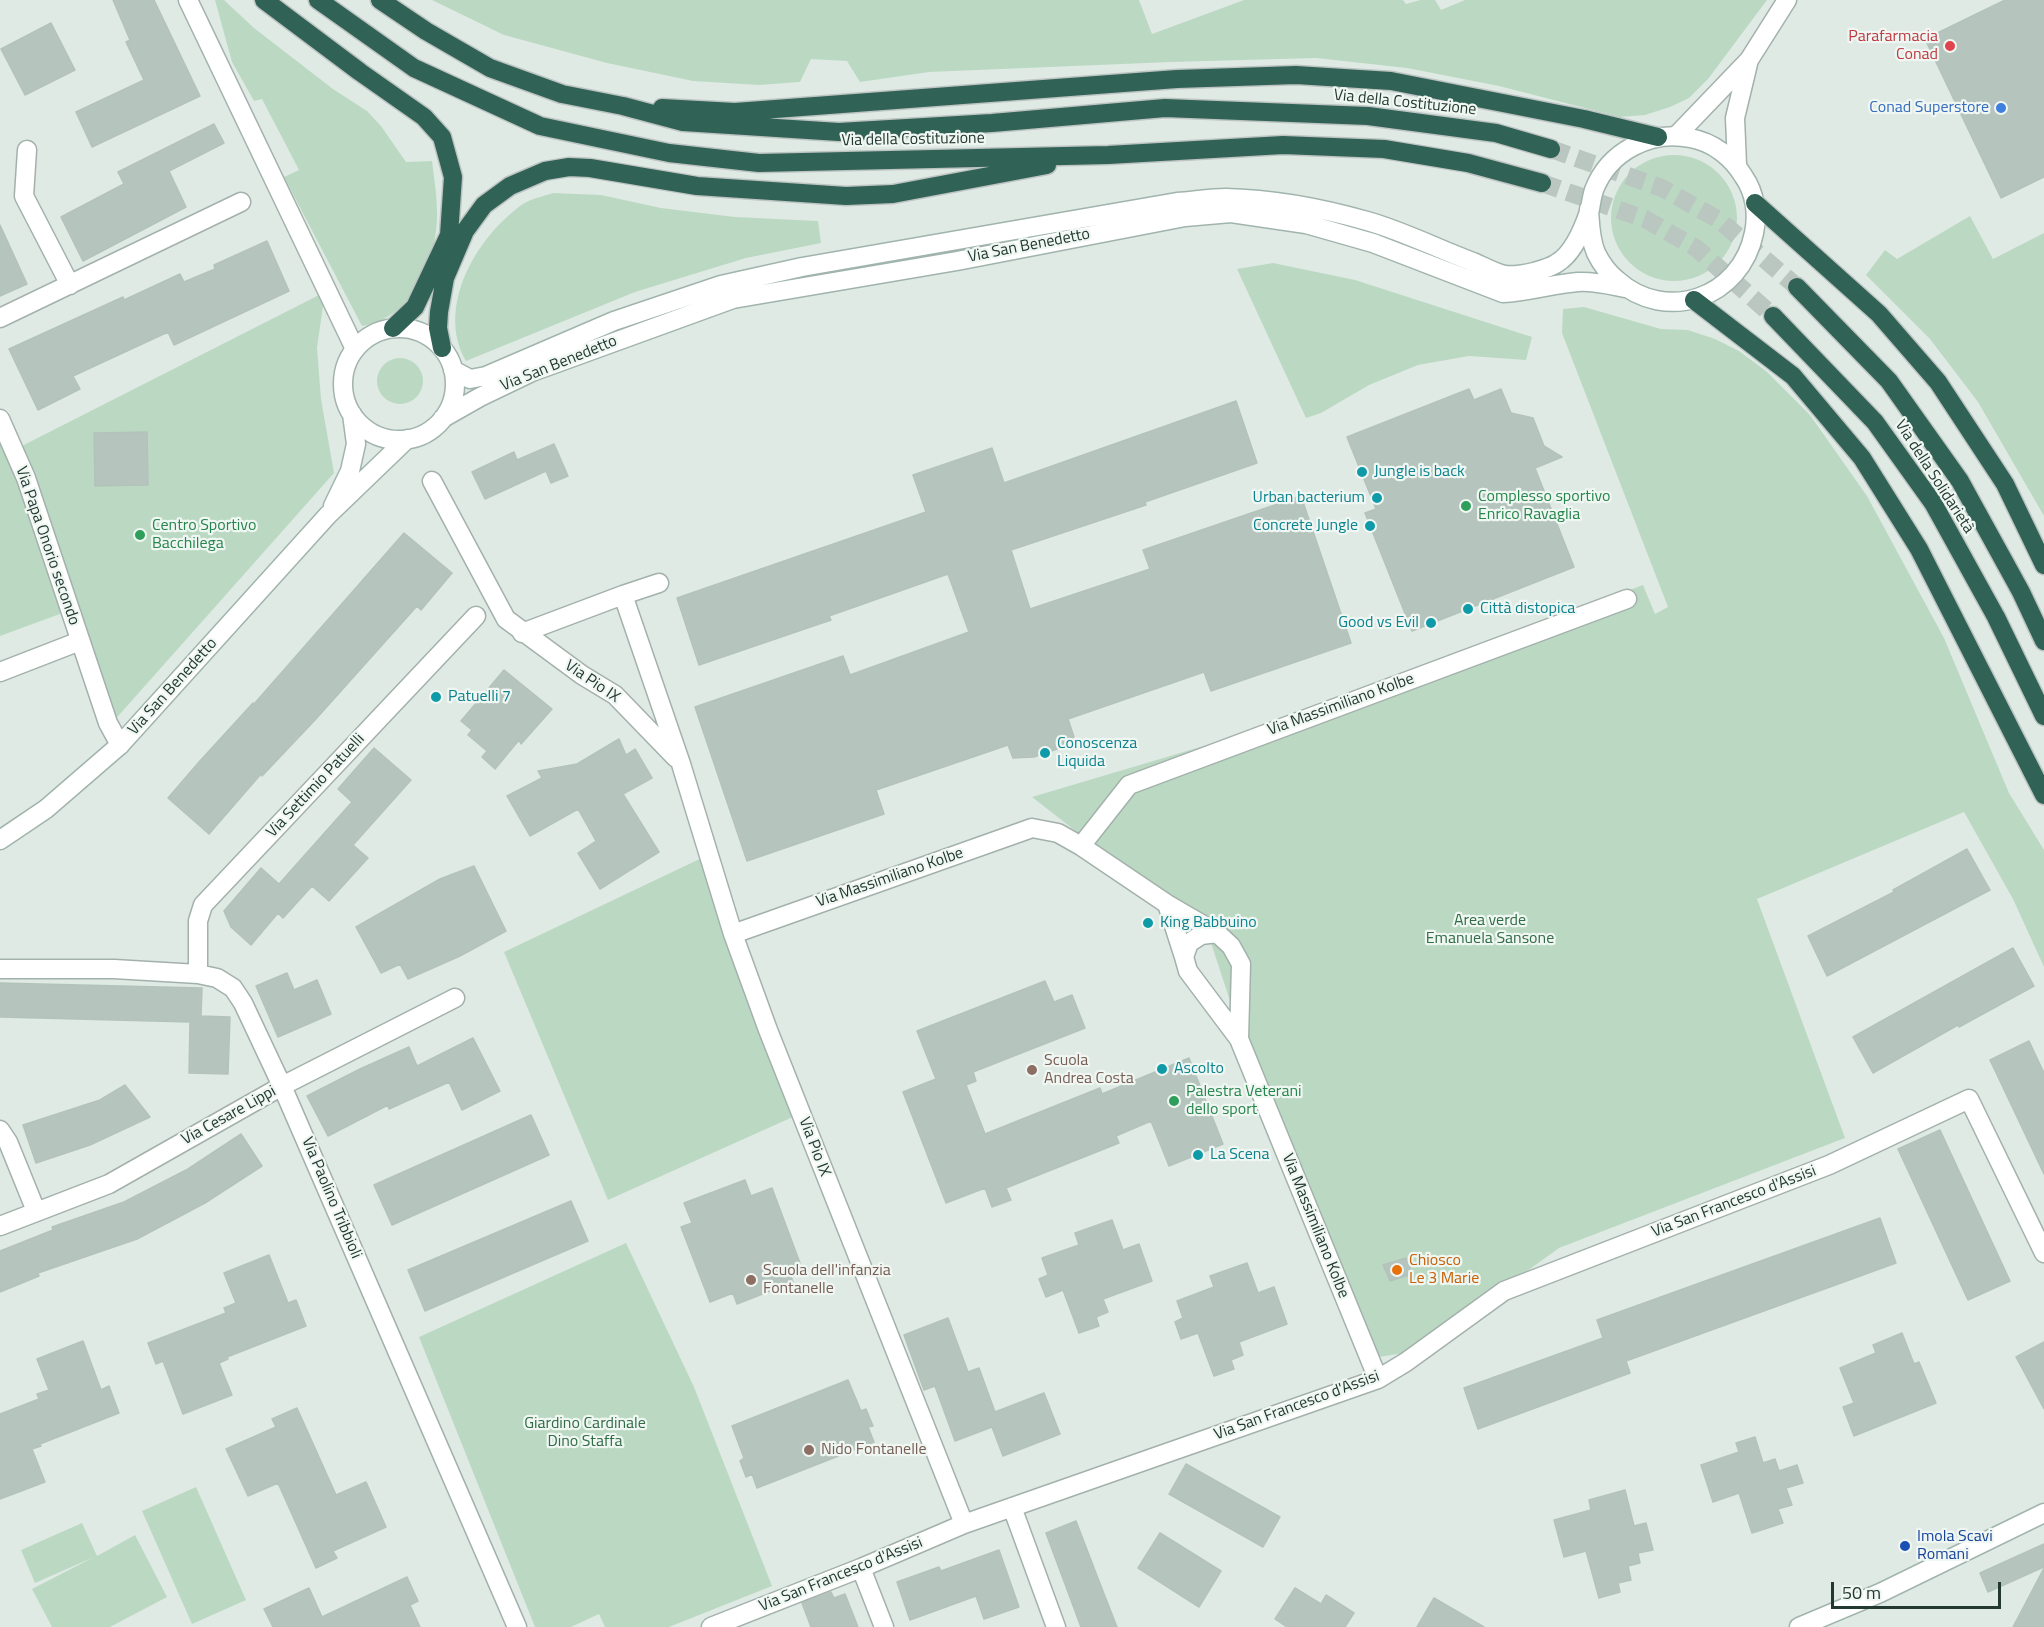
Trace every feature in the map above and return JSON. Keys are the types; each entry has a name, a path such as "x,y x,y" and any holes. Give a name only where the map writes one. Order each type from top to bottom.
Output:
{"highway":[{"path":"264,0 424,117 442,137 453,177 449,235 415,307 393,328"},
{"name":"Via della Costituzione","path":"318,0 414,68 540,126 669,153 759,163 1108,155 1283,145 1384,149 1468,163 1542,183"},
{"name":"Via della Costituzione","path":"381,0 426,31 490,68 562,94 623,106 683,122 839,132 992,123 1165,108 1368,116 1496,134 1551,149"},
{"path":"623,106 735,112 1177,79 1296,75 1391,81 1584,119 1658,137"},
{"path":"442,348 438,328 445,278 465,231 484,206 510,186 544,171 569,167 590,168 698,186 846,196 893,194 1108,155"},
{"path":"1755,203 1879,314 1938,382 2006,484 2044,565"},
{"name":"Via della Solidarietà","path":"1797,287 1889,381 1960,481 2021,592 2044,641"},
{"path":"1694,300 1793,376 1862,458 1919,549 2044,795"},
{"name":"Via della Solidarietà","path":"1773,316 1875,422 1933,503 1996,617 2044,716"}],"street":[{"path":"188,0 355,349 378,332 393,328 406,328 432,339 442,348 453,370 455,387 452,403 443,418"},
{"name":"Via San Benedetto","path":"1677,135 1749,60 1787,0"},
{"name":"Via San Benedetto","path":"1737,165 1735,118 1749,60"},
{"name":"Via San Benedetto","path":"453,370 470,379 486,376 614,321 733,282 802,267 1177,202 1226,198 1298,204 1369,221 1505,275 1534,272 1558,263 1569,250 1581,232 1595,189 1605,170 1619,155 1637,143 1658,137 1677,135 1699,140 1720,150 1737,165 1748,183 1755,203 1756,224 1752,244 1743,263 1730,279 1714,292 1694,300 1659,302 1641,297 1609,273 1597,254 1590,232 1589,209"},
{"path":"27,150 24,196 70,285"},
{"path":"0,318 241,202"},
{"name":"Via San Benedetto","path":"0,840 46,809 120,745 328,515 407,440 433,428 443,418 480,397 532,372 734,298 957,261 1185,217 1231,213 1306,224 1373,243 1503,293 1525,292 1557,284 1581,282 1626,288"},
{"name":"Via San Benedetto","path":"328,515 350,471 356,444 352,414 345,398 343,381 347,364 355,349"},
{"path":"352,414 362,426 376,435 407,440"},
{"name":"Via Papa Onorio secondo","path":"0,419 26,478 108,723 120,745"},
{"name":"Via Pio IX","path":"432,481 506,619 582,675 615,695 681,764"},
{"path":"522,633 659,583"},
{"name":"Via Pio IX","path":"623,595 681,764 733,934 772,1041 964,1524"},
{"name":"Via Massimiliano Kolbe","path":"1081,846 1129,785 1627,599"},
{"name":"Via Settimio Patuelli","path":"198,974 198,921 203,905 476,616"},
{"name":"Via Papa Onorio secondo","path":"0,672 80,640"},
{"name":"Via Massimiliano Kolbe","path":"733,934 1032,828 1058,833 1167,904 1217,933 1231,946 1241,964 1239,1039"},
{"name":"Via Massimiliano Kolbe","path":"1167,904 1188,972 1239,1039 1378,1379"},
{"path":"1184,957 1189,943 1201,935 1217,933"},
{"name":"Via Paolino Tribbioli","path":"0,969 114,969 198,974 217,978 233,988 243,1003 282,1086 517,1627"},
{"name":"Via Cesare Lippi","path":"0,1226 109,1184 282,1086 455,998"},
{"name":"Via San Francesco d'Assisi","path":"716,1626 964,1524 1378,1379 1406,1362 1504,1291 1829,1165 1969,1099 2044,1253"},
{"path":"0,1130 8,1142 36,1211"},
{"path":"1012,1507 1056,1627"},
{"path":"1799,1627 1880,1593 2044,1513"},
{"path":"861,1568 884,1627"}],"green space":[{"path":"215,0 224,0 254,28 333,89 367,111 381,126 406,162 432,161 437,212 433,249 419,284 408,299 380,321 362,326 284,177 299,170 262,99 254,101 232,62"},
{"path":"432,0 1139,0 1152,34 1244,0 1403,0 1406,4 1420,0 1435,0 1441,10 1465,0 1767,0 1708,79 1689,98 1645,115 1620,117 1499,86 1407,68 1316,58 929,72 860,82 847,61 811,59 800,82 759,85 693,81 607,63 504,35"},
{"path":"1674,155 1698,160 1718,174 1732,194 1737,218 1732,242 1718,262 1698,276 1674,281 1650,276 1630,262 1616,242 1611,218 1616,194 1630,174 1650,160"},
{"path":"553,193 601,195 661,208 735,217 818,221 821,243 746,258 635,292 466,361 458,340 455,318 458,296 466,274 490,234 506,218 526,202"},
{"path":"1970,216 1993,259 2044,233 2044,516 1978,402 1930,339 1866,275 1885,250 1897,259"},
{"path":"1273,263 1355,280 1532,337 1526,360 1469,356 1418,365 1369,385 1321,413 1306,418 1237,269"},
{"name":"Centro Sportivo Bacchilega","path":"325,292 317,348 321,399 334,473 112,723 68,611 0,636 0,433 8,453"},
{"name":"Area verde Emanuela Sansone","path":"1584,307 1661,329 1688,330 1715,339 1739,351 1766,371 1810,415 1867,496 1944,638 2009,793 2044,850 2044,967 2013,899 1964,812 1757,899 1845,1138 1559,1248 1416,1351 1373,1358 1277,1143 1208,934 1032,797 1261,729 1643,585 1655,614 1668,607 1562,333 1563,309"},
{"path":"400,358 416,365 423,381 416,397 400,404 384,397 377,381 384,365"},
{"path":"708,855 795,1116 608,1200 504,952"},
{"name":"Giardino Cardinale Dino Staffa","path":"626,1243 694,1387 772,1586 669,1627 605,1627 599,1614 571,1627 535,1627 419,1337"},
{"path":"196,1487 246,1600 192,1624 142,1511"},
{"path":"82,1523 97,1556 135,1535 167,1597 110,1627 52,1627 32,1589 94,1557 35,1583 21,1550"}],"building":[{"path":"113,0 154,0 200,96 92,147 76,112 144,80 126,42 130,40"},
{"name":"Conad Superstore","path":"2005,0 2044,0 2044,177 2001,198 1925,39"},
{"path":"51,23 75,70 25,95 1,49"},
{"path":"214,124 224,143 169,171 186,207 83,261 61,217 124,184 118,172"},
{"path":"0,225 27,284 0,296"},
{"path":"267,241 289,291 174,345 168,332 73,376 80,389 38,410 9,349 123,297 124,300 180,274 184,282 215,269 214,265"},
{"name":"Complesso sportivo Enrico Ravaglia","path":"1469,389 1474,400 1501,389 1511,413 1533,418 1544,446 1562,457 1535,468 1574,567 1412,631 1365,513 1376,509 1347,437"},
{"path":"1236,401 1257,463 1145,502 1146,505 1011,550 1030,609 1150,569 1143,550 1301,496 1351,643 1211,691 1204,672 1068,719 1074,737 1057,749 1034,757 1013,758 1008,745 876,790 884,814 747,861 695,707 843,656 850,675 969,632 948,574 829,616 831,620 699,665 677,598 926,512 913,475 992,448 1004,483"},
{"path":"147,432 148,485 95,486 94,433"},
{"path":"554,444 568,476 551,483 546,471 485,499 472,472 514,452 517,460"},
{"path":"404,533 452,573 421,610 417,606 315,720 262,776 261,774 209,834 168,798"},
{"path":"504,670 552,709 521,744 519,740 495,769 482,757 487,751 468,735 472,730 461,721"},
{"path":"619,739 626,755 635,749 652,778 623,794 659,852 600,889 578,853 596,841 578,809 530,836 507,796 542,778 538,771 577,764"},
{"path":"374,748 411,780 353,845 368,858 329,901 312,886 283,918 278,913 251,945 231,927 224,911 261,868 279,884 352,802 338,789"},
{"path":"1967,849 1990,890 1827,976 1808,936 1894,892 1893,890"},
{"path":"474,866 506,931 460,956 408,979 400,964 381,973 356,927 440,879"},
{"path":"2013,948 2034,986 1959,1027 1958,1025 1873,1073 1853,1037"},
{"path":"287,973 294,990 317,980 331,1014 278,1037 256,986"},
{"path":"1045,981 1054,1002 1072,995 1085,1028 973,1072 976,1081 966,1085 985,1134 1100,1088 1102,1094 1189,1058 1223,1144 1169,1166 1151,1121 1116,1136 1119,1143 1006,1188 1011,1200 992,1207 985,1188 946,1203 903,1092 936,1079 917,1031"},
{"path":"0,983 202,988 201,1016 230,1017 228,1074 189,1073 190,1022 0,1017"},
{"path":"473,1038 500,1091 462,1110 449,1082 389,1109 388,1105 328,1136 307,1096 409,1047 417,1066"},
{"path":"2029,1041 2044,1073 2044,1174 1990,1060"},
{"path":"125,1085 150,1117 90,1145 36,1163 23,1125 100,1100"},
{"path":"531,1115 549,1155 392,1225 374,1185"},
{"path":"1940,1130 2010,1281 1968,1300 1898,1149"},
{"path":"241,1134 262,1166 205,1203 137,1239 38,1273 39,1276 0,1292 0,1251 53,1230 52,1227 124,1202 188,1169"},
{"path":"745,1180 751,1196 772,1188 800,1263 788,1268 793,1282 737,1304 733,1293 710,1302 681,1227 692,1223 684,1203"},
{"path":"571,1201 588,1241 425,1311 408,1270"},
{"path":"1880,1218 1896,1263 1626,1361 1630,1373 1478,1429 1464,1388 1603,1338 1597,1320"},
{"path":"1112,1220 1123,1250 1139,1244 1152,1281 1103,1299 1108,1312 1096,1317 1099,1326 1079,1333 1063,1290 1046,1297 1039,1279 1048,1275 1042,1258 1079,1245 1075,1233"},
{"path":"269,1255 288,1303 296,1300 306,1326 227,1357 228,1359 219,1363 232,1395 183,1414 163,1361 156,1364 148,1343 226,1313 224,1308 236,1303 224,1273"},
{"name":"Chiosco Le 3 Marie","path":"1406,1258 1412,1274 1390,1281 1383,1265"},
{"path":"1247,1263 1258,1293 1274,1287 1287,1324 1239,1342 1243,1355 1231,1360 1234,1369 1214,1376 1198,1333 1181,1339 1175,1322 1183,1318 1177,1301 1214,1287 1210,1276"},
{"path":"948,1318 968,1372 979,1368 995,1412 1044,1393 1060,1434 1003,1456 992,1427 955,1441 935,1386 924,1390 904,1335"},
{"path":"1902,1333 1914,1364 1919,1362 1936,1403 1854,1436 1843,1407 1854,1403 1840,1368 1876,1353 1873,1345"},
{"path":"83,1341 101,1390 109,1386 119,1413 32,1449 45,1482 0,1499 0,1414 39,1399 37,1394 49,1390 37,1359"},
{"path":"2044,1342 2044,1409 2016,1357"},
{"path":"848,1380 861,1411 866,1409 873,1426 868,1427 874,1442 757,1488 752,1474 746,1477 740,1461 744,1458 732,1426"},
{"path":"297,1408 336,1495 366,1482 386,1527 333,1551 337,1558 316,1568 278,1483 248,1496 226,1449 276,1427 272,1419"},
{"path":"1755,1437 1763,1463 1775,1459 1779,1471 1797,1465 1803,1483 1786,1488 1792,1505 1778,1509 1783,1523 1752,1533 1739,1493 1713,1502 1701,1465 1739,1452 1736,1443"},
{"path":"1186,1464 1280,1517 1263,1547 1169,1494"},
{"path":"1625,1490 1634,1526 1646,1523 1653,1550 1638,1553 1640,1563 1628,1566 1631,1580 1618,1583 1620,1592 1599,1598 1586,1551 1564,1557 1554,1520 1591,1510 1589,1500"},
{"path":"1076,1521 1117,1627 1081,1627 1046,1533"},
{"path":"1160,1533 1221,1571 1199,1607 1138,1568"},
{"path":"2044,1544 2044,1567 1988,1592 1980,1573"},
{"path":"999,1550 1019,1607 984,1619 976,1596 910,1620 897,1582 939,1567 941,1571"},
{"path":"2044,1568 2044,1627 2013,1627"},
{"path":"407,1577 418,1601 410,1605 420,1627 273,1627 264,1609 309,1588 322,1617"},
{"path":"1295,1588 1321,1604 1326,1595 1354,1613 1345,1627 1287,1627 1275,1619"},
{"path":"831,1592 834,1598 845,1594 858,1627 811,1627 802,1603"},
{"path":"1434,1598 1484,1627 1417,1627"}],"tunnel":[{"path":"1551,149 1662,188 1719,220 1797,287"},
{"path":"1542,183 1645,219 1696,248 1773,316"}],"place":[{"name":"Parafarmacia Conad","path":"1950,46"},
{"name":"Conad Superstore","path":"2001,108"},
{"name":"Jungle is back","path":"1362,472"},
{"name":"Urban bacterium","path":"1377,498"},
{"name":"Complesso sportivo Enrico Ravaglia","path":"1466,506"},
{"name":"Concrete Jungle","path":"1370,526"},
{"name":"Centro Sportivo Bacchilega","path":"140,535"},
{"name":"Città distopica","path":"1468,609"},
{"name":"Good vs Evil","path":"1431,623"},
{"name":"Patuelli 7","path":"436,697"},
{"name":"Conoscenza Liquida","path":"1045,753"},
{"name":"King Babbuino","path":"1148,923"},
{"name":"Ascolto","path":"1162,1069"},
{"name":"Scuola Andrea Costa","path":"1032,1070"},
{"name":"Palestra Veterani dello sport","path":"1174,1101"},
{"name":"La Scena","path":"1198,1155"},
{"name":"Chiosco Le 3 Marie","path":"1397,1270"},
{"name":"Scuola dell'infanzia Fontanelle","path":"751,1280"},
{"name":"Nido Fontanelle","path":"809,1450"},
{"name":"Imola Scavi Romani","path":"1905,1546"}]}
